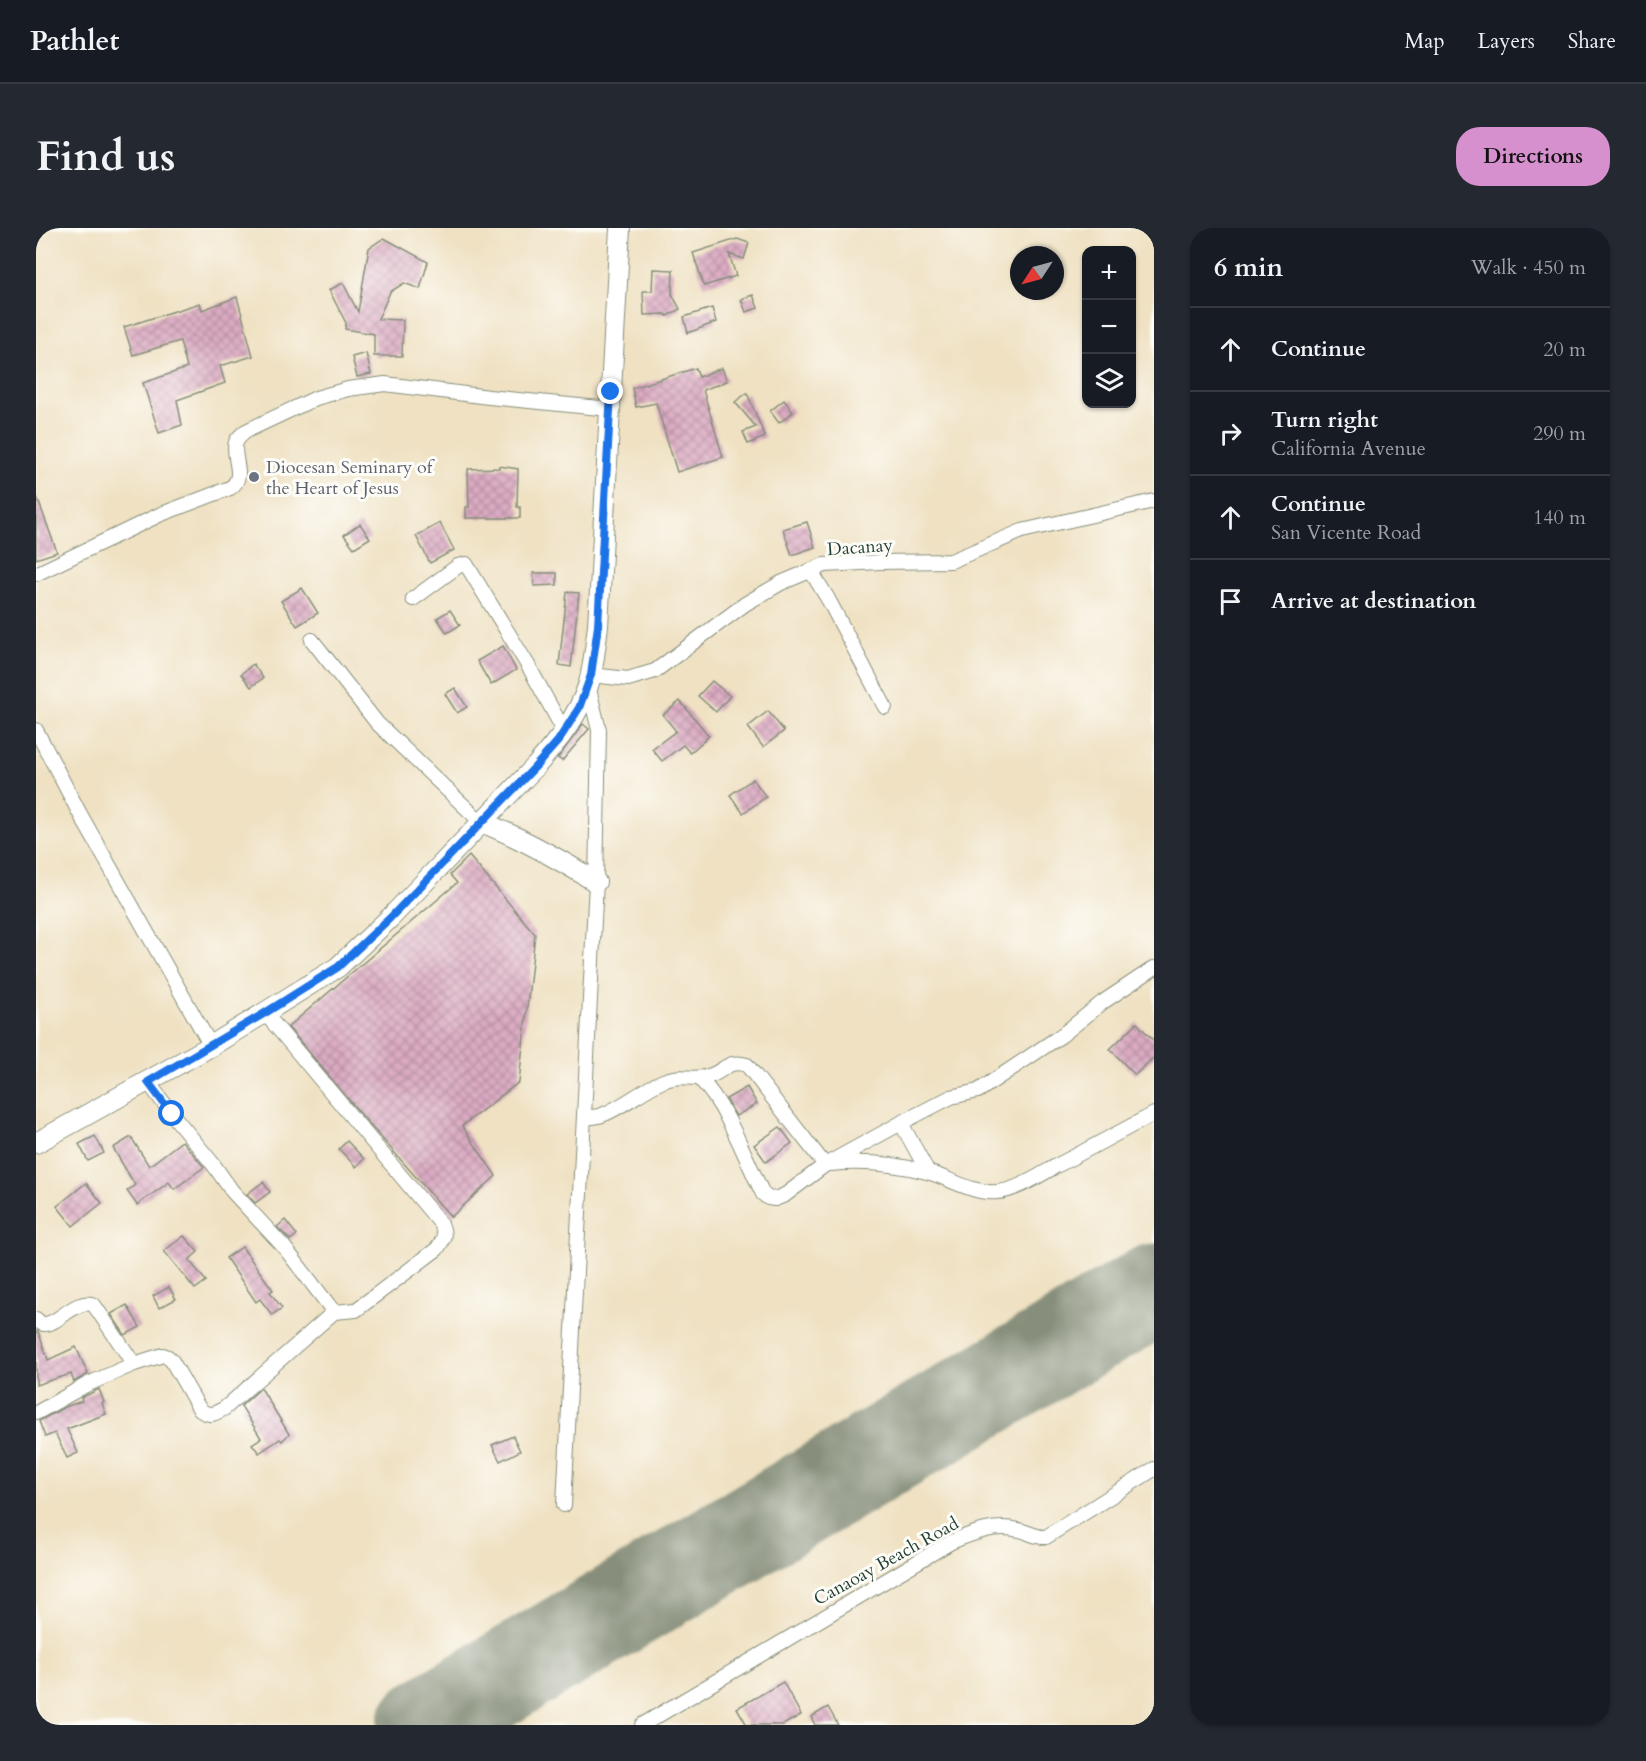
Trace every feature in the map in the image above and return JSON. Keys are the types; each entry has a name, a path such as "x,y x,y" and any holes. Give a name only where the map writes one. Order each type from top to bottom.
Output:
{"street":[{"path":"36,1143 211,1046 338,967 390,918 558,741 579,708 590,680 598,626 620,228"},
{"path":"36,574 140,524 230,488 238,478 235,445 239,437 246,431 316,398 348,389 385,384 610,409"},
{"name":"Dacanay","path":"590,680 628,679 655,671 745,604 781,583 824,565 951,561 1022,531 1154,501"},
{"path":"413,599 458,566 466,564 529,667 564,731"},
{"path":"811,571 885,707"},
{"path":"312,640 377,723 481,822 552,854 596,882"},
{"path":"564,1505 596,882 599,730 590,680"},
{"path":"36,730 211,1046"},
{"path":"700,1078 710,1089 744,1151 763,1194 775,1199 785,1195 825,1165 901,1123 951,1097 978,1091 1062,1035 1103,1002 1154,968"},
{"path":"38,1412 79,1388 134,1364 163,1355 172,1361 200,1410 207,1415 213,1414 225,1408 334,1312 356,1310 437,1249 444,1239 445,1233 441,1224 265,1013"},
{"path":"584,1118 602,1115 665,1080 679,1076 700,1078 713,1075 729,1064 738,1062 747,1065 825,1165"},
{"path":"148,1082 232,1191 284,1246 334,1312"},
{"path":"825,1165 871,1164 928,1172 982,1191 998,1192 1011,1189 1154,1114"},
{"path":"901,1123 928,1172"},
{"path":"36,1319 48,1324 81,1304 90,1303 94,1305 134,1364"},
{"name":"Canaoay Beach Road","path":"642,1725 951,1542 989,1529 1006,1528 1046,1537 1154,1469"}],"building":[{"path":"384,238 428,262 420,289 404,283 390,292 378,319 403,320 402,356 374,356 374,334 345,329 346,323 329,290 343,283 358,312 369,248"},
{"path":"737,239 749,243 744,259 729,254 736,276 704,286 693,253"},
{"path":"653,269 673,270 672,294 680,309 667,316 665,314 644,315 643,291 652,291"},
{"path":"753,295 758,308 746,312 741,299"},
{"path":"237,297 253,356 220,366 225,383 177,400 182,425 159,433 143,383 187,368 180,341 133,355 124,327 200,303 202,310"},
{"path":"712,308 716,322 688,333 684,317"},
{"path":"366,353 371,374 357,377 352,357"},
{"path":"696,368 699,377 722,368 727,381 703,390 723,457 677,472 656,403 636,407 632,388"},
{"path":"747,393 765,437 748,444 743,432 756,427 735,402"},
{"path":"784,400 793,412 779,423 770,411"},
{"path":"499,466 518,469 517,507 520,507 520,518 466,518 466,507 469,507 468,469 499,468"},
{"path":"36,498 57,552 36,559"},
{"path":"807,522 815,547 792,555 783,529"},
{"path":"440,523 454,550 430,563 416,536"},
{"path":"360,524 370,538 354,548 344,535"},
{"path":"533,573 557,573 557,585 534,586"},
{"path":"302,588 318,613 297,626 281,601"},
{"path":"567,592 579,593 571,667 559,665"},
{"path":"450,610 460,625 447,633 437,618"},
{"path":"503,646 516,670 491,685 477,661"},
{"path":"253,664 263,678 251,687 241,674"},
{"path":"712,681 730,696 716,712 698,696"},
{"path":"455,688 467,707 457,713 445,694"},
{"path":"680,701 709,736 690,753 683,745 662,761 652,749 676,731 663,715"},
{"path":"768,711 784,731 763,747 748,727"},
{"path":"583,724 589,729 562,761 558,758"},
{"path":"753,779 766,797 743,813 730,795"},
{"path":"469,856 535,934 519,1082 462,1126 496,1176 451,1217 288,1027 457,883 450,875"},
{"path":"1137,1023 1154,1041 1154,1057 1135,1075 1110,1049"},
{"path":"747,1087 757,1104 736,1116 726,1099"},
{"path":"780,1127 792,1143 766,1162 754,1145"},
{"path":"95,1136 104,1153 88,1161 79,1144"},
{"path":"131,1137 149,1166 182,1141 204,1167 174,1189 169,1182 137,1205 127,1191 135,1185 113,1148"},
{"path":"347,1141 364,1159 356,1167 339,1149"},
{"path":"263,1182 270,1192 255,1203 247,1194"},
{"path":"86,1183 102,1203 73,1226 57,1206"},
{"path":"285,1220 297,1235 290,1240 277,1227"},
{"path":"184,1236 198,1252 189,1260 206,1281 195,1289 164,1251"},
{"path":"242,1247 273,1290 270,1292 282,1308 272,1315 260,1299 256,1302 226,1258"},
{"path":"169,1287 176,1299 159,1308 153,1296"},
{"path":"127,1305 140,1327 125,1335 111,1314"},
{"path":"38,1331 48,1360 76,1347 88,1374 74,1382 71,1374 36,1385 36,1332"},
{"path":"261,1388 289,1434 282,1441 280,1439 259,1453 252,1444 261,1438 241,1406"},
{"path":"99,1389 106,1414 67,1429 78,1453 67,1458 55,1433 45,1437 39,1421 82,1401 81,1398"},
{"path":"513,1436 520,1451 500,1461 492,1445"},
{"path":"783,1682 801,1715 783,1725 747,1725 737,1708"},
{"path":"828,1707 838,1725 815,1725 811,1717"}],"runway":[{"path":"424,1725 1154,1290"}],"place":[{"name":"Diocesan Seminary of the Heart of Jesus","path":"254,477"}],"route":[{"path":"172,1114 148,1082 211,1046 338,967 390,918 535,767 558,741 579,708 591,675 598,626 611,392"}]}
